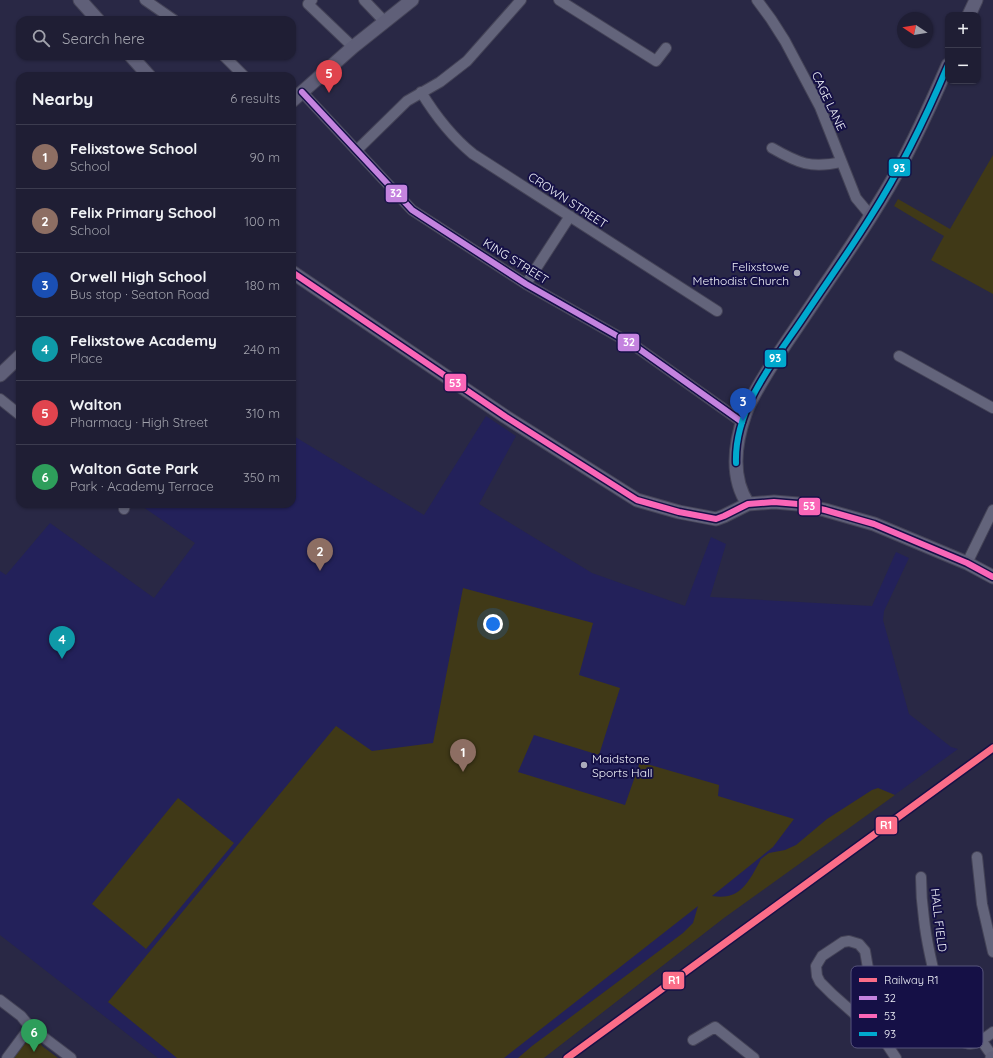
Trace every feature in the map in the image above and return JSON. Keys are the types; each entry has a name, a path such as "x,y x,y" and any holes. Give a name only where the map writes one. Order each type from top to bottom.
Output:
{"street":[{"path":"80,0 94,16"},
{"path":"145,0 168,16"},
{"path":"312,0 308,4 354,47"},
{"path":"364,0 385,22"},
{"path":"296,97 354,47 412,0"},
{"path":"357,150 406,101 440,82 467,62 521,0"},
{"path":"559,0 656,61 666,48"},
{"path":"970,12 976,0"},
{"name":"CAGE LANE","path":"760,1 778,29 820,107 856,198 871,216"},
{"path":"134,60 145,72"},
{"path":"228,60 240,72"},
{"path":"748,504 739,487 736,468 738,441 742,422 752,400 774,362 871,216 906,155 945,72"},
{"name":"KING STREET","path":"302,92 412,210 526,284 635,346 742,422"},
{"name":"CROWN STREET","path":"421,92 435,114 473,154 717,310"},
{"path":"772,148 791,159 806,164 828,165 841,162"},
{"path":"526,284 570,216"},
{"path":"296,275 506,417 637,500 679,512 716,519 748,504 774,502 798,504 874,524 967,563 993,577"},
{"path":"899,356 993,408"},
{"path":"0,375 16,360"},
{"path":"0,399 16,412"},
{"path":"967,563 993,510"},
{"path":"977,857 982,904 993,952"},
{"name":"HALL FIELD","path":"921,877 927,942 933,966"},
{"path":"851,1011 825,988 817,976 816,966 822,956 843,942 849,941 859,944 865,951 868,966"},
{"path":"0,1000 20,1016 30,1027 71,1058"},
{"path":"7,1058 30,1027"},
{"path":"693,1040 715,1027 754,1058"},
{"path":"983,1039 993,1032"},
{"path":"983,1047 993,1058"},
{"path":"889,1048 896,1058"}],"shaded area":[{"path":"993,155 993,294 931,260 944,236 894,206 898,199 950,229"},
{"path":"486,416 516,436 479,504 592,573 685,606 711,537 726,544 710,597 872,606 896,552 909,558 884,611 883,620 909,714 951,747 958,749 724,918 544,1058 158,1058 0,935 0,571 6,575 50,523 154,598 195,543 145,508 296,508 296,437 424,515"},
{"path":"463,588 593,623 579,675 620,688 599,755 534,735 518,772 625,805 640,762 719,785 718,796 794,819 773,847 712,896 722,897 737,892 748,882 761,859 769,853 785,850 796,845 827,819 872,790 878,788 895,795 724,918 544,1058 518,1058 683,933 693,923 698,906 504,1058 177,1058 108,1002 336,726 372,751 433,743"},
{"path":"178,798 234,843 146,949 92,904"},
{"path":"29,1039 40,1041 42,1046 58,1058 13,1058"}],"rail line":[{"name":"R1","path":"567,1058 993,748"}],"transit line":[{"name":"93","path":"736,463 737,442 742,422 749,403 759,384 855,241 893,180 931,104 945,72"},
{"name":"32","path":"302,92 412,210 526,284 635,346 742,422"},
{"name":"53","path":"296,275 506,417 637,500 679,512 716,519 748,504 774,502 798,504 874,524 967,563 993,577"}],"place":[{"name":"Walton","path":"329,93"},
{"name":"Felixstowe Methodist Church","path":"797,273"},
{"name":"Orwell High School","path":"743,421"},
{"name":"Felix Primary School","path":"320,571"},
{"name":"Felixstowe Academy","path":"62,659"},
{"name":"Maidstone Sports Hall","path":"584,765"},
{"name":"Felixstowe School","path":"463,772"},
{"name":"Walton Gate Park","path":"34,1052"}]}
